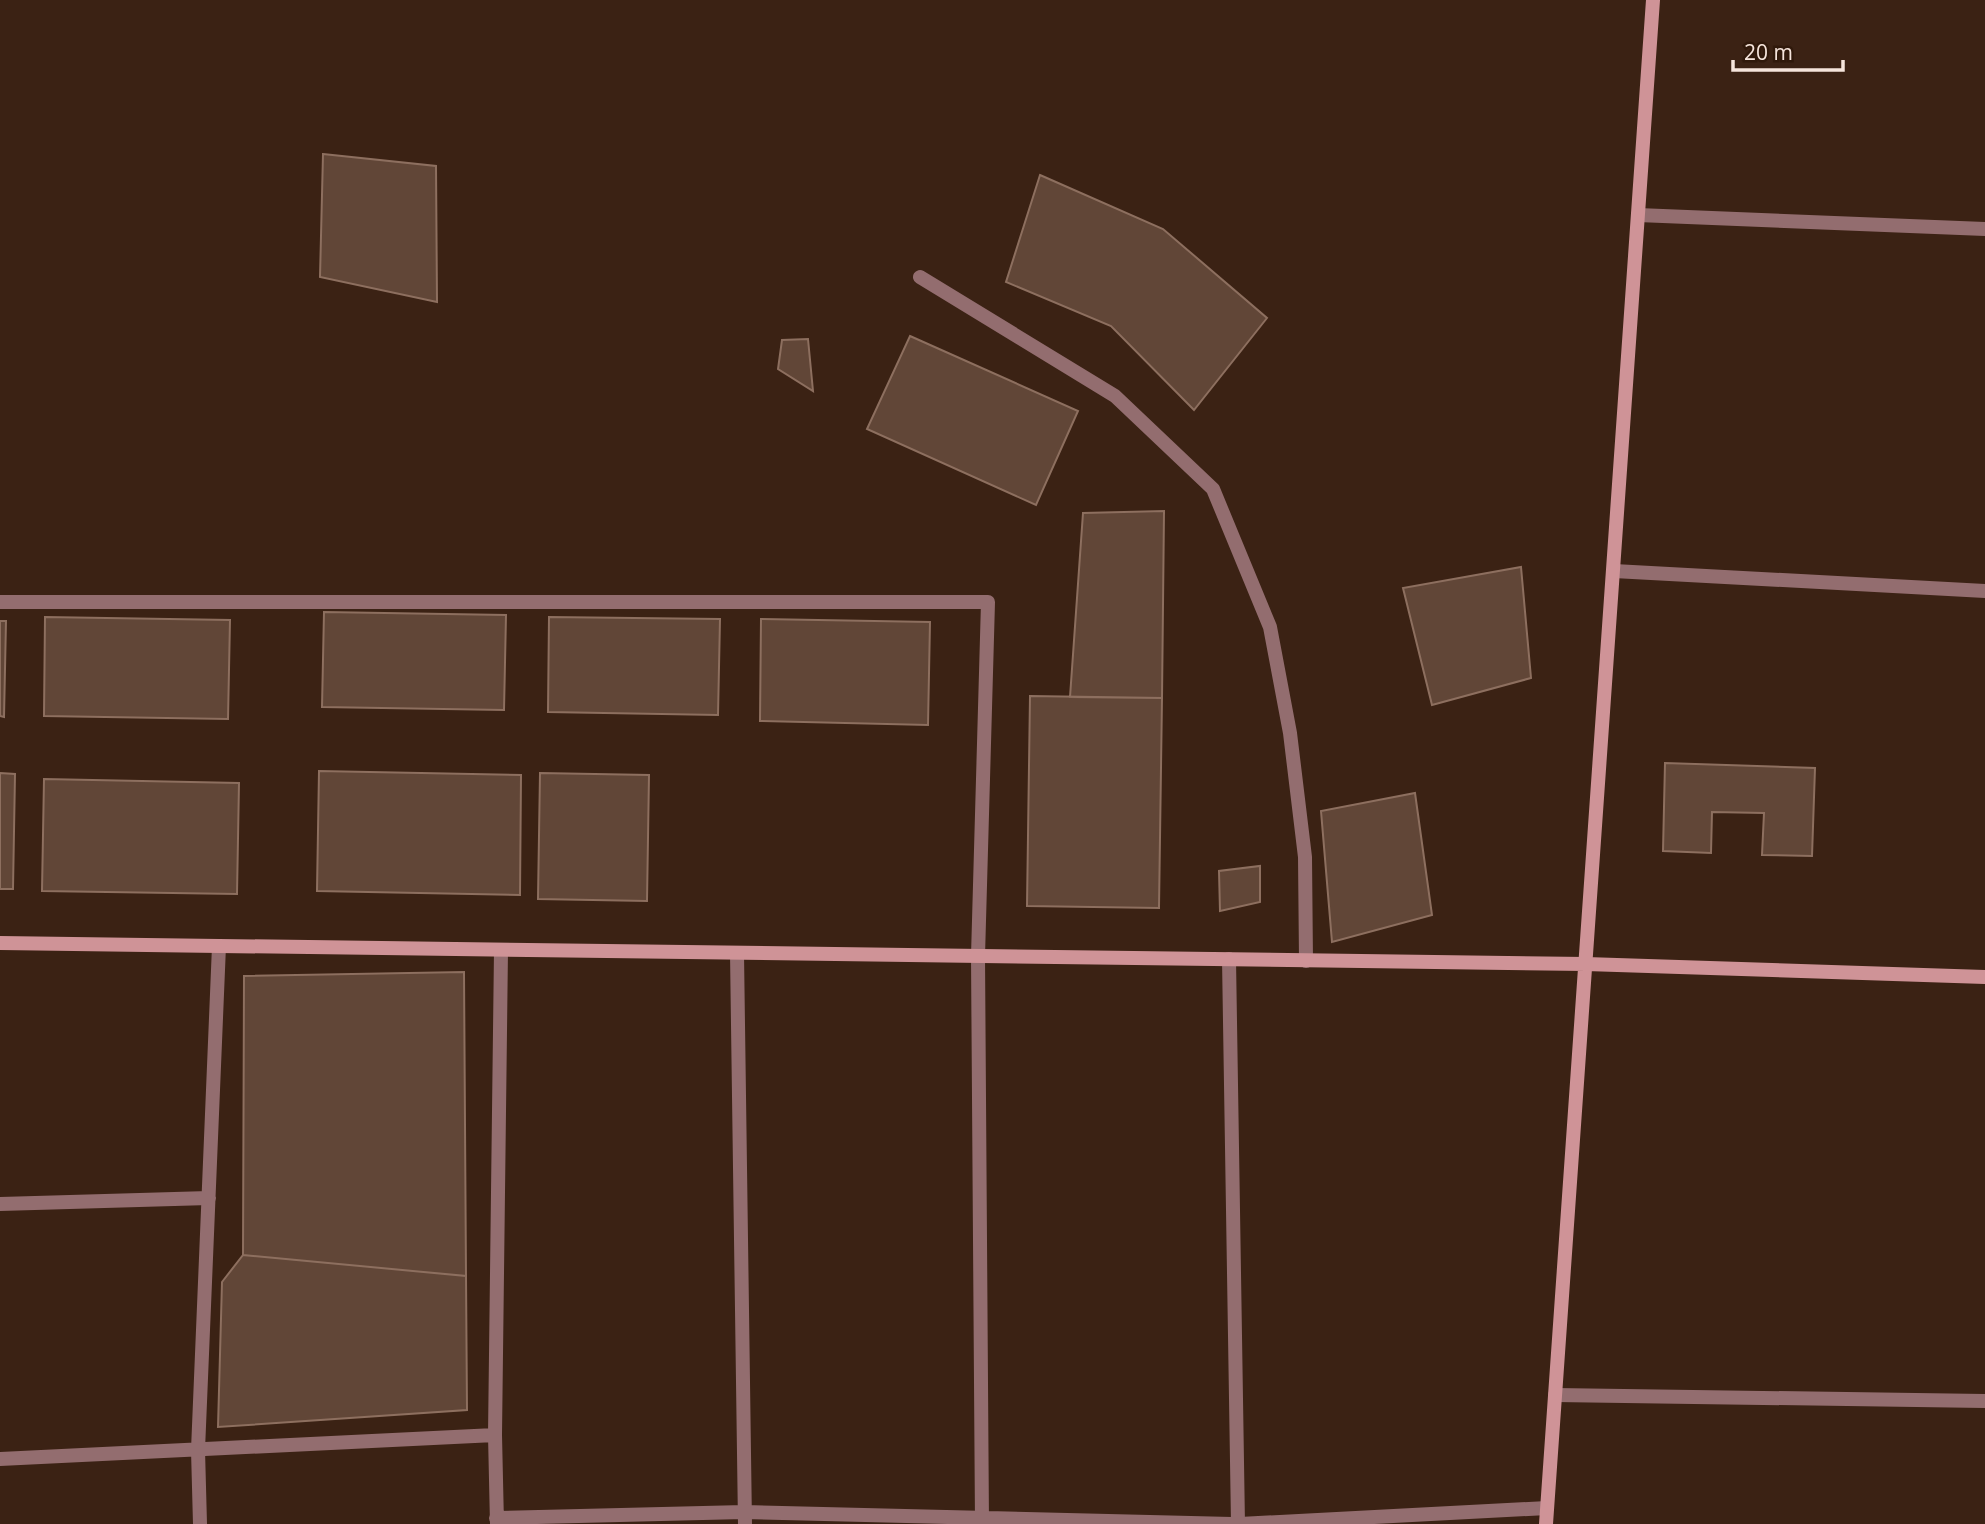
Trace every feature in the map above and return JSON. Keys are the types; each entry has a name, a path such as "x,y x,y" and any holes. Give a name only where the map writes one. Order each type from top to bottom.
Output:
{"street":[{"path":"1546,1524 1653,0"},
{"path":"1638,215 1985,229"},
{"path":"920,277 1115,396 1213,489 1270,627 1290,733 1306,856 1306,961"},
{"path":"1614,571 1985,591"},
{"path":"0,602 988,602 978,956 982,1521"},
{"path":"0,943 1586,964 1985,977"},
{"path":"200,1524 198,1450 219,946"},
{"path":"501,950 496,1521 744,1518 1232,1524"},
{"path":"737,953 744,1518"},
{"path":"1229,959 1239,1524 1547,1508"},
{"path":"0,1204 209,1198"},
{"path":"1555,1395 1985,1401"},
{"path":"0,1459 495,1435"}],"building":[{"path":"323,154 436,166 437,302 320,277"},
{"path":"1040,175 1163,229 1267,318 1194,410 1111,326 1006,282"},
{"path":"910,336 1078,411 1036,505 867,429"},
{"path":"808,339 813,391 778,369 782,340"},
{"path":"1164,511 1162,698 1070,697 1083,513"},
{"path":"1521,567 1531,678 1432,705 1403,588"},
{"path":"324,612 506,615 504,710 322,707"},
{"path":"45,617 230,620 228,719 44,716"},
{"path":"549,617 720,619 718,715 548,712"},
{"path":"761,619 930,622 928,725 760,721"},
{"path":"0,621 6,621 4,717 0,716"},
{"path":"1030,696 1162,698 1159,908 1027,906"},
{"path":"1665,763 1815,768 1812,856 1762,855 1764,813 1712,812 1711,853 1663,851"},
{"path":"319,771 521,775 520,895 317,891"},
{"path":"0,773 15,774 13,889 0,889"},
{"path":"540,773 649,775 647,901 538,899"},
{"path":"44,779 239,783 237,894 42,891"},
{"path":"1415,793 1432,915 1332,942 1321,811"},
{"path":"1260,866 1260,902 1220,911 1219,871"},
{"path":"464,972 466,1276 243,1255 244,976"},
{"path":"243,1255 466,1276 467,1410 218,1427 222,1282"}]}
